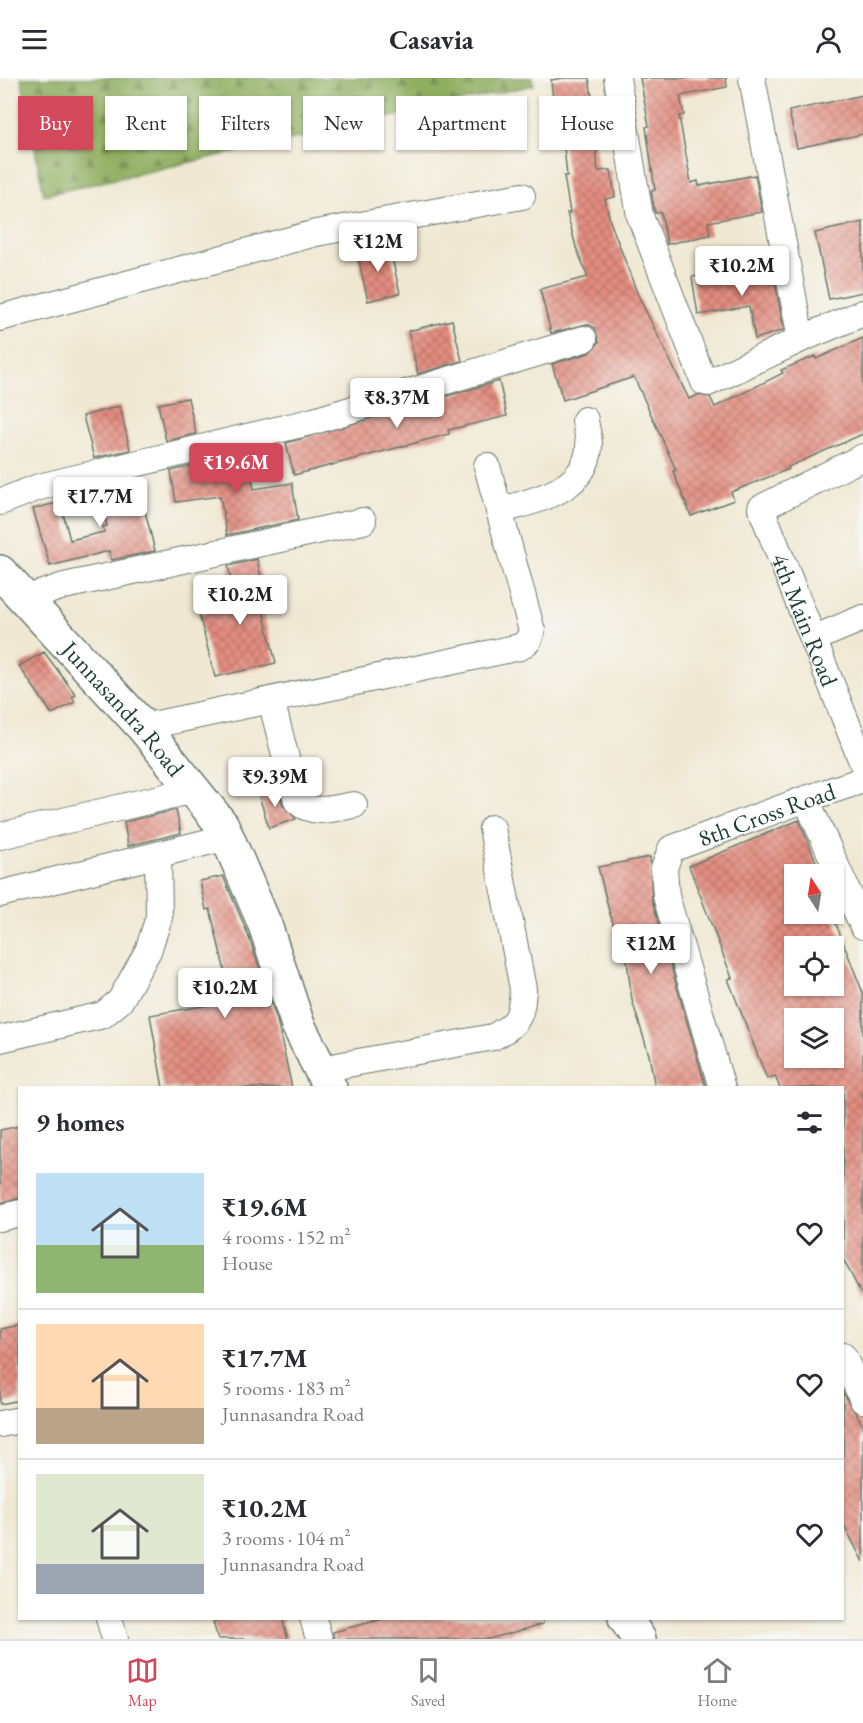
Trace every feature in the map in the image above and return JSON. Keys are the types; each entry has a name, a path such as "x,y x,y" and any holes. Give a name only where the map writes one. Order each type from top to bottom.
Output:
{"street":[{"path":"617,78 640,216 705,383 863,313"},
{"path":"752,78 801,339"},
{"path":"0,318 316,233 522,196"},
{"path":"0,502 39,487 314,421 584,339"},
{"path":"499,511 551,494 573,481 583,469 589,447 585,420"},
{"name":"4th Main Road","path":"863,457 761,508 863,765"},
{"path":"143,727 520,647 528,641 532,631 487,466"},
{"path":"11,588 76,583 363,520"},
{"name":"Junnasandra Road","path":"11,588 143,727 222,825 265,925 298,1024 325,1078"},
{"path":"813,639 863,618"},
{"path":"271,700 297,801 306,809 314,811 354,805"},
{"name":"8th Cross Road","path":"721,1086 666,896 664,868 670,849 806,798 863,780"},
{"path":"0,836 194,790"},
{"path":"806,798 863,926"},
{"path":"325,1078 493,1037 514,1026 522,1011 523,989 492,828"},
{"path":"0,894 228,837"},
{"path":"0,1039 104,1015 120,1001 148,951 159,917 158,855"},
{"path":"0,1218 18,1214"},
{"path":"844,1358 863,1400"},
{"path":"0,1424 18,1420"},
{"path":"110,1620 115,1639"},
{"path":"314,1620 319,1639"},
{"path":"626,1620 639,1639"}],"green space":[{"path":"21,78 532,78 534,85 485,96 396,96 396,116 384,119 384,96 303,96 303,137 291,140 291,96 199,96 199,150 244,150 44,195 35,150 93,150 93,96 25,96"}],"building":[{"path":"589,78 592,96 553,96 551,80"},
{"path":"640,78 726,78 727,87 680,96 684,115 679,116 691,183 698,181 699,186 755,175 762,212 708,222 710,235 667,244 661,212 655,213 651,191 655,190 646,127 649,126"},
{"path":"863,95 863,134 797,148 789,111"},
{"path":"564,150 596,150 598,171 611,170 615,197 605,199 610,221 638,295 689,399 698,395 710,397 715,407 783,373 781,370 815,356 816,359 863,338 863,434 788,467 789,469 731,492 734,500 691,516 673,471 676,470 634,377 563,400 552,364 589,353 599,342 595,328 587,324 551,333 540,289 588,277 576,247 567,213 570,213 564,176 567,176"},
{"path":"863,222 863,292 829,299 815,233"},
{"path":"389,245 400,293 368,301 357,252"},
{"path":"772,267 784,330 755,339 749,306 698,315 692,277 732,270 733,274"},
{"path":"452,320 462,361 418,374 408,331"},
{"path":"499,381 507,416 448,430 449,434 294,475 286,443"},
{"path":"188,398 196,434 166,441 158,404"},
{"path":"120,406 130,450 94,458 83,416"},
{"path":"247,453 254,489 292,483 298,520 227,535 220,496 176,502 171,471"},
{"path":"137,479 155,551 111,560 109,551 50,566 33,509 60,502 70,540 104,532 103,527 107,526 98,490"},
{"path":"257,559 265,594 259,595 276,663 215,677 199,614 237,605 228,566"},
{"path":"44,652 76,695 72,697 75,702 52,714 19,666"},
{"path":"278,787 283,805 296,819 269,828 258,793"},
{"path":"176,810 181,833 128,846 124,822"},
{"path":"799,820 817,864 784,864 784,924 836,924 841,936 784,936 784,996 844,996 844,945 863,993 863,1297 844,1261 844,1086 779,1086 775,1076 767,1079 728,979 732,978 689,866"},
{"path":"650,857 652,900 705,1086 655,1086 649,1055 632,1000 626,953 623,953 609,911 598,867"},
{"path":"223,876 247,932 277,1020 292,1086 163,1086 150,1015 232,1001 210,909 206,910 200,881"},
{"path":"18,1126 18,1198 0,1203 0,1130"},
{"path":"18,1325 18,1400 0,1404 0,1329"},
{"path":"844,1394 863,1425 863,1562 844,1525"},
{"path":"218,1620 283,1620 288,1639 218,1639 213,1622"},
{"path":"378,1620 542,1620 543,1624 489,1639 334,1639 333,1632"}]}
